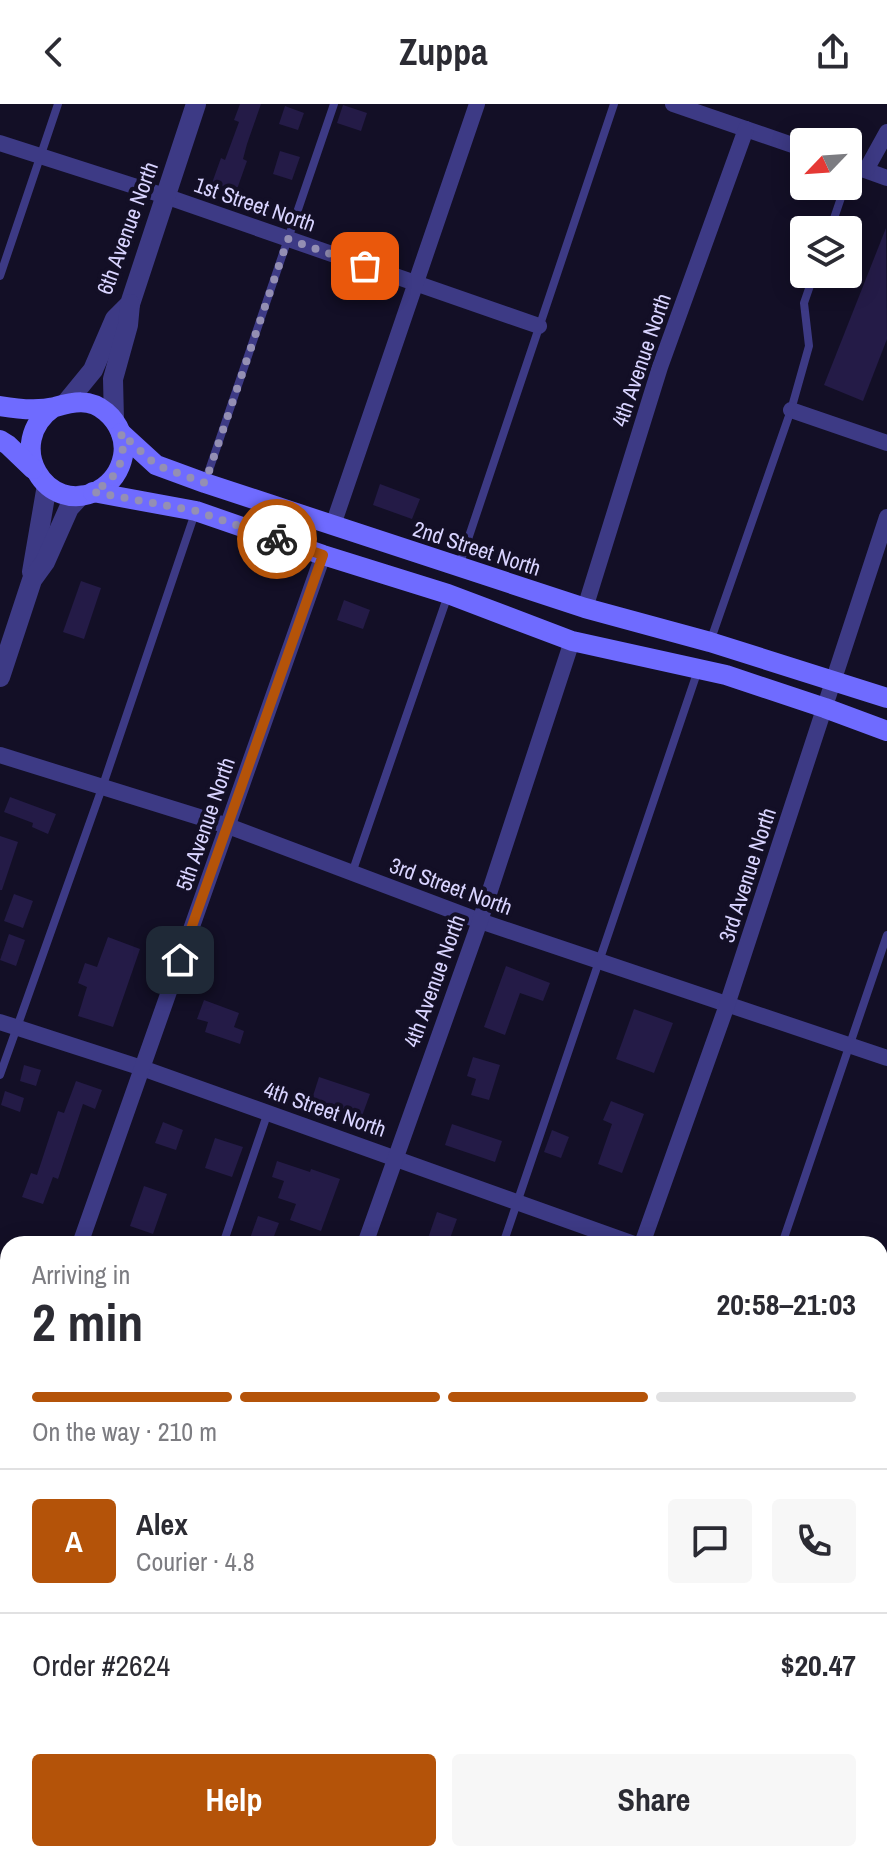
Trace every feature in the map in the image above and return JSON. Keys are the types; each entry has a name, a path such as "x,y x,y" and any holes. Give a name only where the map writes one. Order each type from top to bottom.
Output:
{"main road":[{"path":"0,406 18,409 92,404 117,426 123,445 119,468 104,487 87,494"},
{"path":"43,481 31,458 31,438 39,420 60,405"},
{"name":"2nd Street North","path":"117,426 156,465 205,483 458,568 887,698"},
{"path":"0,440 21,456 43,481 60,492 196,511 448,594 572,641 726,675 887,731"}],"street":[{"name":"6th Avenue North","path":"60,405 93,370 115,319 130,304 196,104"},
{"path":"333,525 477,104"},
{"path":"673,104 790,144"},
{"name":"4th Avenue North","path":"585,608 660,367 746,129"},
{"path":"862,159 887,132"},
{"name":"1st Street North","path":"0,143 165,196 539,326"},
{"path":"862,171 887,178"},
{"path":"117,426 113,379 128,325 130,304"},
{"path":"791,410 887,443"},
{"path":"0,677 32,580 33,556 40,534 43,481"},
{"path":"32,580 45,562 69,508 87,494"},
{"name":"3rd Avenue North","path":"645,1236 727,1005 887,517"},
{"name":"5th Avenue North","path":"83,1236 323,555"},
{"name":"4th Avenue North","path":"368,1236 480,921 572,641"},
{"name":"3rd Street North","path":"0,755 228,826 480,921 887,1058"},
{"name":"4th Street North","path":"8,1025 142,1068 612,1236"}],"lane":[{"path":"0,276 58,104"},
{"path":"205,483 334,104"},
{"path":"458,568 614,104"},
{"path":"710,642 791,410 809,346 804,303 809,288"},
{"path":"0,1075 8,1025 102,788 196,511"},
{"path":"352,873 448,594"},
{"path":"506,1236 698,670"},
{"path":"785,1236 887,935"},
{"path":"226,1236 268,1112"}],"building":[{"path":"240,104 261,104 247,144 243,159 247,161 236,192 212,183 221,158 225,160 239,122 234,120"},
{"path":"343,105 367,113 361,131 337,123"},
{"path":"285,106 304,113 298,130 279,124"},
{"path":"280,151 300,157 292,180 273,174"},
{"path":"886,228 887,339 863,401 824,385"},
{"path":"380,484 420,499 412,519 373,505"},
{"path":"81,581 101,588 84,639 63,632"},
{"path":"344,600 370,610 363,629 337,620"},
{"path":"10,797 56,814 48,834 32,827 33,823 4,812"},
{"path":"0,836 18,842 2,890 0,890"},
{"path":"14,894 33,901 23,928 4,921"},
{"path":"9,934 25,940 16,966 0,960"},
{"path":"108,937 140,949 113,1027 78,1016 87,987 78,983 85,963 97,967"},
{"path":"506,966 550,983 543,1001 520,993 505,1035 484,1027"},
{"path":"204,1000 239,1013 234,1027 244,1031 240,1044 205,1032 208,1022 197,1019"},
{"path":"634,1009 673,1023 654,1073 616,1059"},
{"path":"473,1057 500,1065 489,1100 471,1095 476,1079 467,1076"},
{"path":"24,1065 41,1070 36,1086 20,1081"},
{"path":"319,1077 370,1094 362,1116 312,1099"},
{"path":"76,1081 102,1090 95,1109 83,1104 58,1179 53,1177 43,1204 22,1197 31,1173 37,1175 58,1111 64,1113"},
{"path":"5,1091 24,1098 20,1112 1,1105"},
{"path":"611,1101 644,1114 622,1173 598,1164 612,1124 603,1120"},
{"path":"163,1122 183,1130 176,1150 155,1143"},
{"path":"452,1124 502,1141 495,1162 445,1145"},
{"path":"552,1130 569,1137 561,1158 544,1152"},
{"path":"215,1138 243,1147 232,1177 205,1168"},
{"path":"277,1161 340,1179 321,1231 290,1220 296,1204 278,1198 284,1181 272,1177"},
{"path":"144,1186 167,1194 153,1234 130,1226"},
{"path":"437,1212 457,1219 451,1236 429,1236"},
{"path":"258,1216 279,1223 274,1236 251,1236"}],"way so far":[{"path":"277,539 196,511 93,492 104,487 119,468 123,457 121,433 156,465 205,483 288,239 365,266"}],"route":[{"path":"180,960 323,555 277,539"}]}
